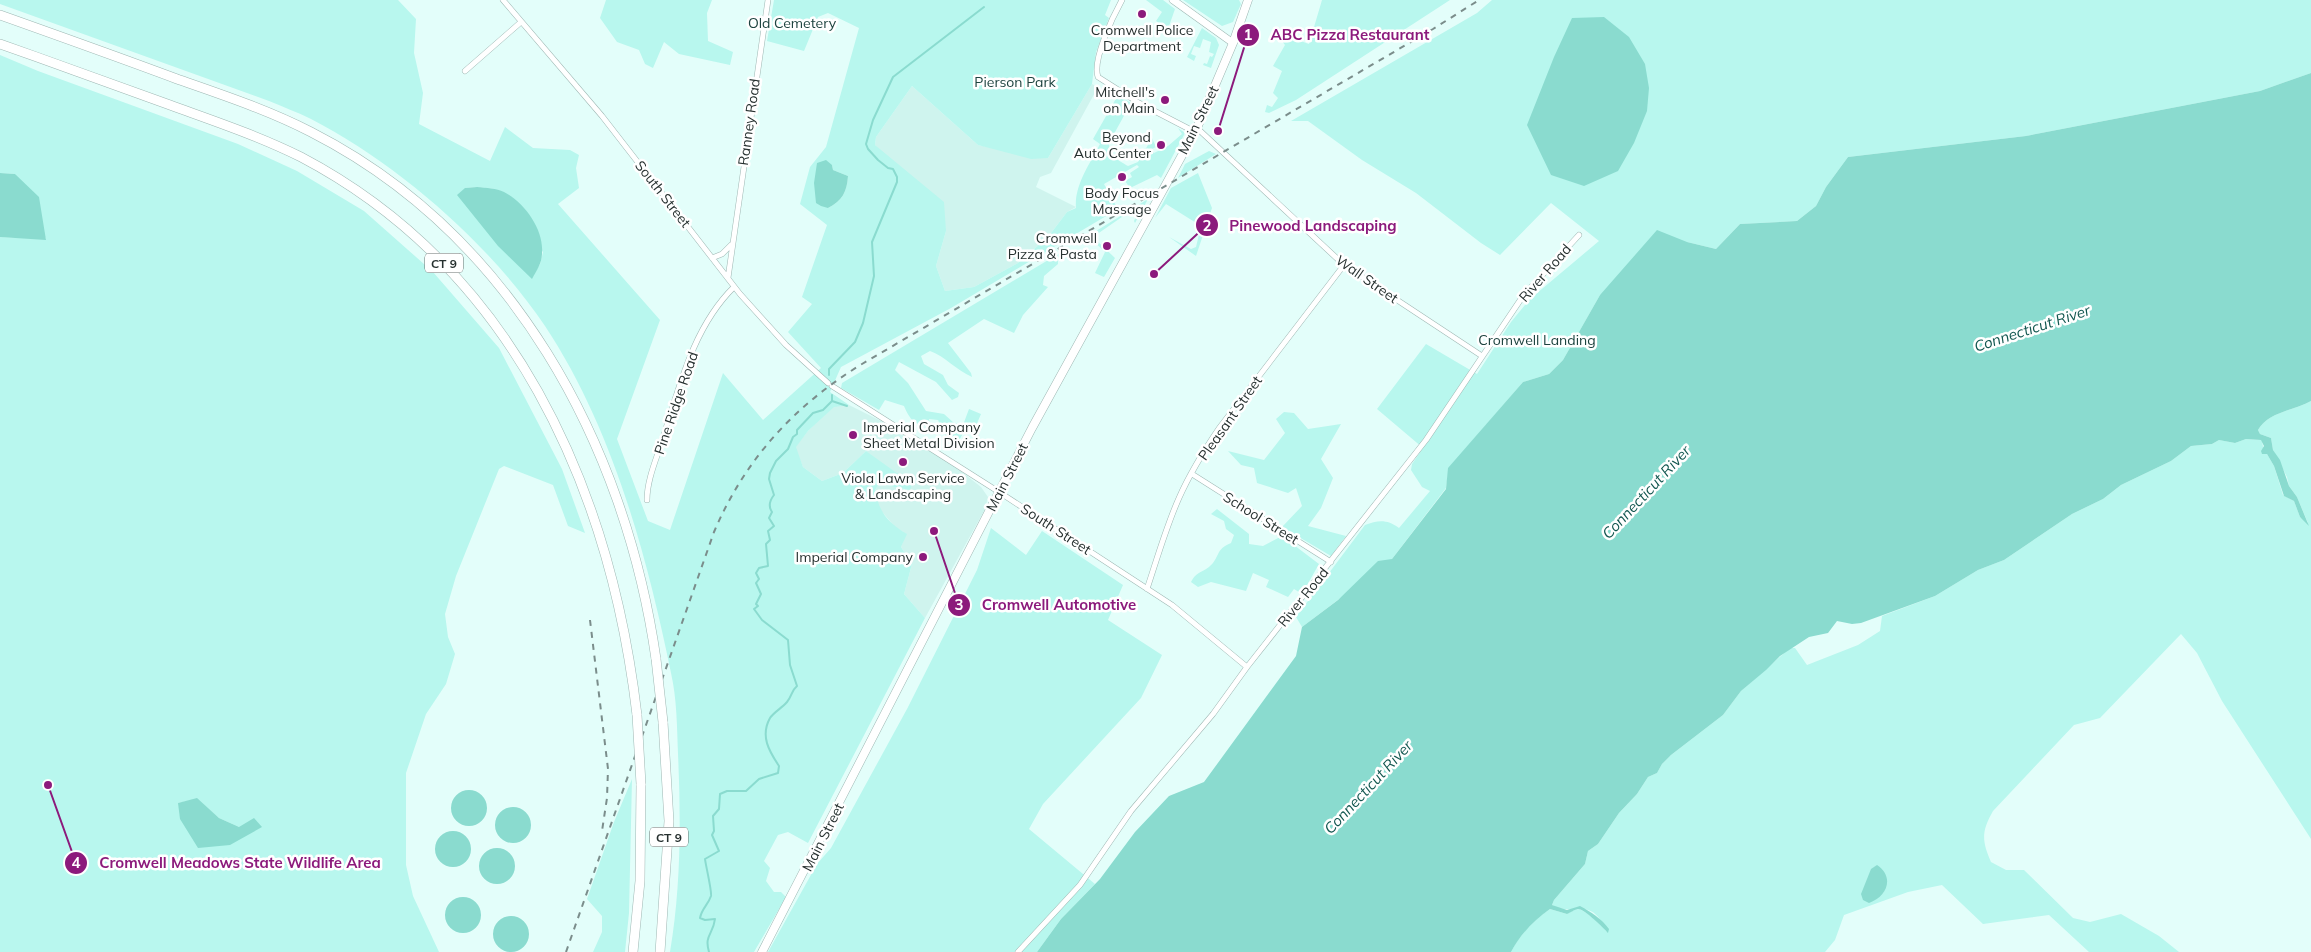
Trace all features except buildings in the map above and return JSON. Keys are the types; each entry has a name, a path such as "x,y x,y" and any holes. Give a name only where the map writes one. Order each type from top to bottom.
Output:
{"highway":[{"name":"CT 9","path":"0,15 237,100 297,125 340,148 390,181 421,206 460,242 498,283 528,322 556,367 583,417 611,484 630,543 648,615 656,659 663,722 669,821 667,879 660,952"},
{"name":"CT 9","path":"0,44 228,126 300,157 344,183 416,237 453,273 486,311 519,357 541,394 566,446 594,520 608,565 625,636 637,715 641,784 640,881 633,952"}],"main road":[{"path":"1173,0 1233,43"},
{"name":"Main Street","path":"762,952 1056,384 1196,130 1233,43 1248,0"}],"street":[{"name":"South Street","path":"503,0 602,116 734,287 786,345 830,385 999,492 1147,590 1196,625 1246,667"},
{"name":"Ranney Road","path":"728,278 768,0"},
{"name":"Wall Street","path":"1122,0 1102,46 1097,67 1098,77 1139,103 1196,130 1344,265 1482,356"},
{"path":"465,71 521,22"},
{"name":"River Road","path":"1018,952 1080,885 1132,812 1213,714 1246,667 1426,440 1523,296 1579,235"},
{"path":"712,258 722,254 732,245"},
{"name":"Pleasant Street","path":"1147,590 1171,518 1192,474 1220,427 1344,265"},
{"name":"Pine Ridge Road","path":"647,500 647,490 653,469 690,358 718,304 734,287"},
{"name":"School Street","path":"1192,474 1331,562"}],"shaded area":[{"path":"1092,84 1098,87 1051,173 1040,177 1036,187 1076,207 1067,212 1048,237 1018,263 974,287 945,291 936,266 946,231 875,145 876,137 912,86 978,145 1048,158"},
{"path":"849,405 885,423 957,468 981,487 988,497 985,509 925,618 904,594 912,564 901,547 906,534 895,527 878,507 875,490 879,484 910,490 866,451 843,473 822,481 803,467 795,447 808,431 834,406"}],"green space":[{"path":"0,0 398,0 416,19 414,53 423,93 419,124 490,161 505,127 533,148 570,150 579,155 576,168 579,188 558,204 660,320 617,439 648,521 670,530 723,373 763,420 821,368 788,332 812,304 802,297 827,225 800,204 810,167 826,147 859,28 828,13 818,17 804,51 767,41 774,0 1111,0 1105,15 1109,18 1096,52 1092,84 1048,158 1031,159 978,145 912,86 876,137 875,145 944,202 946,231 936,266 945,291 974,287 1018,263 1048,237 1067,212 1076,208 1080,183 1100,144 1093,139 1118,95 1131,103 1109,143 1109,147 1115,157 1128,166 1138,162 1152,138 1156,147 1152,149 1154,153 1168,146 1182,134 1178,128 1185,133 1161,178 1157,175 1130,188 1125,181 1132,177 1130,173 1139,167 1137,165 1104,184 1118,209 951,308 841,367 830,392 849,405 834,407 808,431 796,447 803,467 822,481 843,473 866,451 912,484 910,490 879,484 875,490 879,505 885,516 907,534 901,547 912,564 904,594 925,618 808,843 788,832 778,835 764,861 770,868 766,881 774,892 781,892 786,897 754,952 670,952 674,928 680,829 677,724 671,673 651,583 624,493 590,406 569,365 523,295 470,236 440,209 377,159 344,137 311,119 269,101 0,4","holes":["832,165 833,170 848,176 843,195 828,208","465,188 494,189 543,252 540,264 532,278"]},
{"path":"606,0 712,0 707,13 708,41 733,52 730,65 679,54 664,42 653,68 645,64 639,50 617,42 600,18"},
{"path":"1146,0 1163,0 1175,9 1168,29 1156,21 1162,12"},
{"path":"1183,0 1239,0 1241,4 1233,22 1222,26"},
{"path":"1322,0 1450,0 1296,100 1269,113 1265,112 1267,105 1272,107 1278,98 1273,93 1282,71 1273,66 1285,45 1275,32 1309,44"},
{"name":"Cromwell Landing","path":"1492,0 2311,0 2311,73 2260,91 2026,136 1848,157 1826,187 1816,206 1797,221 1740,224 1716,249 1687,242 1600,295 1563,360 1549,374 1523,382 1449,468 1446,488 1392,559 1302,627 1296,617 1365,525 1382,521 1399,528 1430,491 1422,487 1411,470 1412,464 1423,448 1377,409 1426,344 1477,374 1511,322 1530,299 1599,241 1551,203 1500,255 1481,243 1416,193 1362,160 1308,121 1291,121 1477,13"},
{"path":"1202,28 1216,38 1219,45 1211,68 1203,65 1204,63 1207,64 1210,56 1212,57 1214,54 1209,52 1211,42 1203,39 1200,48 1194,46 1191,54 1196,56 1194,61 1187,57"},
{"path":"0,55 38,71 238,144 297,171 364,211 433,272 499,348 562,469 585,533 568,526 553,485 504,466 499,469 456,576 445,614 448,637 455,654 446,684 426,714 406,773 406,865 413,896 439,952 0,952 0,237 46,239 15,174 0,173","holes":["197,799 219,818 239,827 178,803"]},
{"path":"1209,151 1216,154 1178,178 1185,164"},
{"path":"1198,173 1212,208 1196,256 1169,237 1191,249 1196,247 1201,226 1166,204 1155,218 1171,188"},
{"path":"1148,199 1135,223 1137,214 1132,210 1093,237 1115,258 1104,277 1095,273 1105,252 1088,236"},
{"path":"1060,253 1062,255 1058,259 1058,264 1044,276 1043,285 1048,287 1023,315 1014,333 984,319 948,343 972,377 930,351 921,356 924,364 943,375 948,385 959,393 958,397 952,400 936,382 899,362 895,370 908,383 926,411 944,414 954,423 963,425 969,409 981,414 975,428 968,425 958,442 946,437 938,420 929,419 930,426 920,425 908,415 904,406 885,400 879,410 841,388 842,383"},
{"path":"2311,401 2311,839 2222,701 2197,653 2181,634 2100,718 2074,725 1993,811 1986,825 1984,836 1991,862 2006,870 2024,870 2073,918 2090,922 2121,914 2159,936 2179,952 2089,952 2049,915 1983,924 1942,885 1908,892 1844,915 1835,940 1825,952 1511,952 1528,928 1550,909 1567,914 1576,909 1552,905 1554,900 1585,864 1588,851 1598,844 1619,813 1637,794 1648,777 1657,773 1662,764 1671,755 1723,715 1741,691 1790,648 1795,648 1807,665 1858,645 1880,631 1882,616 1935,596 1978,570 2004,560 2072,514 2103,499 2121,485 2171,461 2191,446 2212,444 2219,440 2235,443 2246,439 2262,440 2264,454 2267,454 2274,466 2283,495 2294,501 2300,517 2308,523 2273,450 2271,438 2260,434 2258,430 2262,424 2275,415","holes":["1579,909 1588,910 1595,914 1601,920 1607,932 1594,919"]},
{"path":"1284,412 1294,413 1308,429 1341,424 1321,459 1333,478 1321,508 1308,526 1346,536 1331,556 1282,527 1302,506 1296,488 1288,493 1257,483 1254,468 1241,465 1228,451 1264,460 1285,433 1276,419"},
{"path":"1217,509 1249,534 1249,544 1263,546 1282,536 1319,564 1302,594 1294,589 1288,597 1266,587 1269,580 1253,573 1246,591 1211,582 1198,587 1191,582 1197,574 1212,564 1222,548 1231,543 1234,535 1226,529 1224,521 1211,514"},
{"path":"991,528 1026,555 1042,531 1123,585 1108,620 1162,655 1141,698 1043,804 1029,829 1095,884 1061,919 1037,952 768,952 817,864 831,848 907,709 977,570"},
{"path":"632,779 629,913 625,952 593,952 602,932 602,916 587,899 614,822"}],"water":[{"path":"1604,17 1629,37 1645,64 1649,88 1647,111 1634,143 1618,171 1584,186 1551,175 1527,125 1572,18"},
{"name":"Connecticut River","path":"2311,73 2311,401 2275,415 2262,424 2258,430 2260,434 2271,438 2273,450 2280,460 2289,486 2297,497 2309,526 2300,517 2294,501 2284,496 2274,466 2267,454 2262,454 2261,451 2264,446 2261,440 2246,439 2235,443 2219,440 2212,444 2191,446 2171,461 2121,485 2103,499 2072,514 2004,560 1978,570 1935,596 1861,623 1852,624 1837,621 1828,633 1809,637 1780,656 1741,691 1723,715 1671,755 1662,764 1657,773 1648,777 1637,794 1619,813 1598,844 1588,851 1585,864 1554,900 1552,905 1567,910 1580,906 1600,919 1609,929 1608,933 1581,910 1577,909 1567,914 1550,909 1528,928 1511,952 1037,952 1061,919 1100,879 1135,832 1169,796 1204,782 1296,656 1302,627 1338,600 1378,561 1392,559 1446,489 1448,468 1523,382 1549,374 1563,360 1600,295 1657,230 1687,242 1716,249 1740,224 1797,221 1816,206 1826,187 1848,157 2026,136 2260,91"},
{"path":"826,160 832,165 833,170 848,176 843,195 828,208 816,203 814,183 817,163"},
{"path":"0,173 15,174 39,197 46,240 0,237"},
{"path":"477,187 504,192 519,203 532,218 540,235 542,257 532,279 498,246 457,195 465,188"},
{"path":"469,790 481,796 487,808 481,820 469,826 457,820 451,808 457,796"},
{"path":"197,798 219,818 239,827 254,818 262,827 230,845 198,848 180,819 178,803"},
{"path":"513,807 525,813 531,825 525,837 513,843 501,837 495,825 501,813"},
{"path":"453,831 465,837 471,849 465,861 453,867 441,861 435,849 441,837"},
{"path":"497,848 509,854 515,866 509,878 497,884 485,878 479,866 485,854"},
{"path":"1877,865 1886,875 1886,886 1880,896 1869,903 1863,900 1861,894 1871,869"},
{"path":"463,897 476,902 481,915 476,928 463,933 450,928 445,915 450,902"},
{"path":"511,916 524,921 529,934 524,947 511,952 498,947 493,934 498,921"}],"waterway":[{"path":"829,375 829,369 855,342 863,323 874,276 872,242 897,182 893,169 888,168 878,160 866,144 873,120 893,77 984,7"},
{"path":"832,395 832,401 847,406"},
{"path":"709,952 708,938 713,929 715,919 705,920 700,918 711,896 705,859 719,851 712,835 714,831 713,816 719,809 720,794 727,791 746,791 759,779 778,773 779,766 767,743 767,725 770,718 787,702 797,686 790,665 788,640 762,620 754,609 758,606 756,604 761,594 756,583 759,579 756,573 759,568 768,566 766,544 770,540 768,531 774,526 769,518 772,512 770,503 774,495 769,479 770,473 776,461 788,449 793,437 797,434 797,430 813,413 823,410 832,401"}],"railway":[{"path":"566,952 714,532 741,481 774,436 815,397 862,364 1433,29 1479,0"},
{"path":"590,620 608,769 607,798 602,831"}],"place":[{"name":"Cromwell Police Department","path":"1142,14"},
{"name":"Mitchell's on Main","path":"1165,100"},
{"name":"ABC Pizza Restaurant","path":"1218,131"},
{"name":"Beyond Auto Center","path":"1161,145"},
{"name":"Body Focus Massage","path":"1122,177"},
{"name":"Cromwell Pizza & Pasta","path":"1107,246"},
{"name":"Pinewood Landscaping","path":"1154,274"},
{"name":"Imperial Company Sheet Metal Division","path":"853,435"},
{"name":"Viola Lawn Service & Landscaping","path":"903,462"},
{"name":"Cromwell Automotive","path":"934,531"},
{"name":"Imperial Company","path":"923,557"},
{"name":"Cromwell Meadows State Wildlife Area","path":"48,785"}],"park label":[{"name":"Old Cemetery","path":"792,23"},
{"name":"Pierson Park","path":"1015,82"}]}
